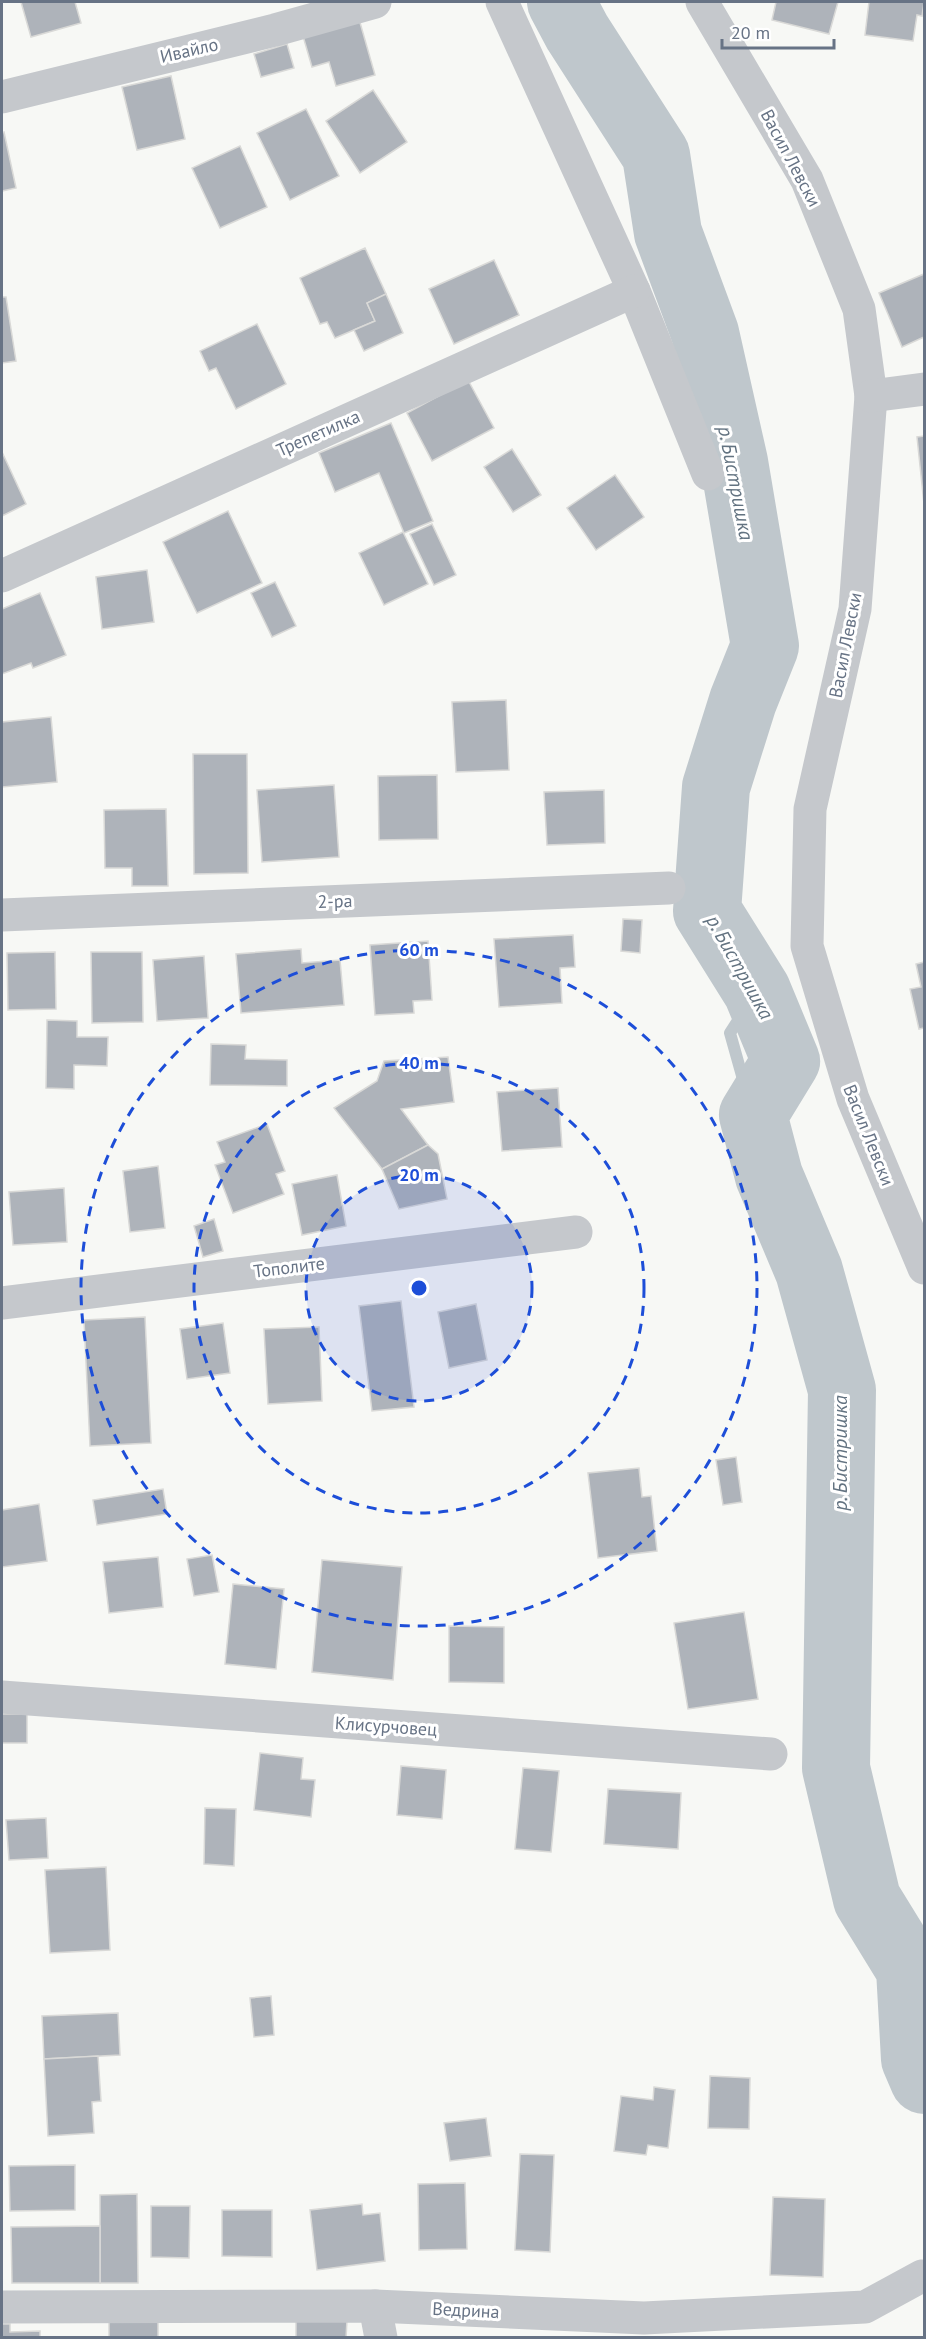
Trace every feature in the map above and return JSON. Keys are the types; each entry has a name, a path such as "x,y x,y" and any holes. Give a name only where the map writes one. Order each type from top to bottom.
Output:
{"street":[{"name":"Ивайло","path":"2,97 275,30 375,2"},
{"path":"502,2 634,291 708,474"},
{"name":"Васил Левски","path":"702,2 807,180 859,309 871,396 855,609 810,809 807,946 853,1099 924,1268"},
{"name":"Трепетилка","path":"2,576 634,291"},
{"path":"871,396 924,389"},
{"name":"2-ра","path":"2,915 669,888"},
{"name":"Тополите","path":"2,1303 576,1232"},
{"name":"Клисурчовец","path":"2,1697 771,1754"},
{"name":"Ведрина","path":"2,2307 375,2306 644,2318 865,2307 922,2276"},
{"path":"375,2306 381,2337"}],"building":[{"path":"21,2 75,2 81,23 31,37"},
{"path":"776,2 838,2 829,34 772,20"},
{"path":"869,2 924,2 922,16 917,15 913,41 865,35"},
{"path":"359,19 375,75 336,86 329,62 312,67 303,36"},
{"path":"287,44 294,68 261,77 254,54"},
{"path":"171,76 185,139 137,150 122,87"},
{"path":"373,90 407,142 360,173 326,121"},
{"path":"306,109 339,176 290,200 257,133"},
{"path":"4,132 16,188 2,191 2,133"},
{"path":"240,146 267,207 220,228 192,168"},
{"path":"365,248 386,294 367,303 375,321 335,338 327,322 320,324 300,278"},
{"path":"494,260 519,315 454,344 429,289"},
{"path":"924,274 924,337 902,347 879,293"},
{"path":"386,294 403,333 364,351 354,330 375,321 367,303"},
{"path":"2,297 6,297 16,361 2,363"},
{"path":"257,324 286,384 236,409 216,368 209,371 200,351"},
{"path":"468,380 494,428 432,461 407,413"},
{"path":"391,423 433,521 404,533 379,473 335,492 319,453"},
{"path":"924,436 924,504 917,437"},
{"path":"512,449 541,495 513,512 484,467"},
{"path":"2,452 26,504 2,516"},
{"path":"615,475 644,517 596,550 567,508"},
{"path":"228,511 262,583 197,613 163,542"},
{"path":"432,524 456,575 434,585 410,534"},
{"path":"403,532 428,584 384,605 359,553"},
{"path":"147,570 154,622 102,629 96,577"},
{"path":"275,582 296,626 272,637 251,593"},
{"path":"40,593 66,655 33,668 31,663 2,674 2,609"},
{"path":"506,700 509,770 456,772 452,702"},
{"path":"51,717 57,782 2,787 2,722"},
{"path":"193,754 247,754 248,873 194,874"},
{"path":"437,775 438,839 379,840 378,776"},
{"path":"334,785 339,857 262,862 257,790"},
{"path":"604,790 605,843 547,845 544,792"},
{"path":"166,809 168,886 132,886 132,868 105,868 104,810"},
{"path":"623,919 642,920 640,953 621,951"},
{"path":"573,935 575,967 560,968 562,1003 499,1007 494,939"},
{"path":"428,941 432,1000 413,1001 414,1013 375,1015 370,945"},
{"path":"301,949 302,963 340,960 344,1005 241,1013 236,954"},
{"path":"55,952 56,1009 8,1010 7,953"},
{"path":"91,952 142,952 143,1022 92,1023"},
{"path":"204,956 208,1018 157,1021 153,960"},
{"path":"924,962 924,1028 919,1029 910,989 921,987 916,964"},
{"path":"47,1020 77,1021 77,1037 108,1037 107,1066 74,1065 74,1089 46,1088"},
{"path":"211,1044 246,1045 245,1059 287,1060 287,1086 210,1085"},
{"path":"448,1057 454,1102 401,1109 428,1145 382,1169 334,1108 377,1081 384,1061"},
{"path":"558,1088 562,1147 502,1151 497,1092"},
{"path":"267,1124 285,1171 276,1174 284,1194 233,1213 215,1165 225,1162 217,1142"},
{"path":"428,1145 438,1154 447,1199 399,1209 382,1169"},
{"path":"158,1166 165,1228 130,1232 123,1171"},
{"path":"337,1175 346,1226 302,1235 292,1184"},
{"path":"64,1188 67,1242 13,1245 9,1192"},
{"path":"214,1219 223,1251 203,1257 194,1226"},
{"path":"401,1301 414,1407 372,1411 359,1306"},
{"path":"476,1304 487,1360 449,1368 438,1312"},
{"path":"145,1317 151,1443 90,1446 84,1320"},
{"path":"223,1323 230,1373 187,1379 180,1329"},
{"path":"319,1327 322,1401 268,1404 264,1329"},
{"path":"736,1457 742,1502 723,1505 716,1460"},
{"path":"639,1468 642,1497 651,1496 657,1551 598,1558 588,1473"},
{"path":"163,1489 167,1514 97,1525 93,1500"},
{"path":"39,1504 47,1561 2,1567 2,1510"},
{"path":"212,1555 219,1592 194,1596 187,1559"},
{"path":"158,1557 163,1607 109,1613 103,1562"},
{"path":"322,1560 402,1567 393,1680 312,1672"},
{"path":"233,1584 284,1589 276,1669 225,1664"},
{"path":"744,1612 758,1699 688,1709 674,1623"},
{"path":"449,1626 504,1627 504,1683 449,1682"},
{"path":"2,1714 27,1714 27,1743 2,1743"},
{"path":"260,1753 303,1758 301,1779 315,1780 311,1817 254,1810"},
{"path":"401,1766 446,1770 442,1819 397,1815"},
{"path":"523,1768 559,1771 551,1852 515,1849"},
{"path":"608,1789 681,1793 678,1849 604,1844"},
{"path":"205,1808 236,1809 234,1866 204,1864"},
{"path":"46,1818 48,1858 9,1860 6,1820"},
{"path":"106,1867 110,1950 50,1953 45,1870"},
{"path":"271,1996 274,2035 254,2037 250,1998"},
{"path":"118,2013 120,2055 44,2059 42,2016"},
{"path":"98,2056 101,2101 92,2102 94,2133 48,2136 44,2059"},
{"path":"710,2076 750,2078 749,2129 708,2128"},
{"path":"654,2087 675,2090 668,2148 648,2145 646,2155 614,2151 621,2096 653,2100"},
{"path":"486,2118 491,2156 450,2161 444,2123"},
{"path":"520,2154 554,2155 550,2252 515,2250"},
{"path":"75,2165 75,2210 10,2211 9,2166"},
{"path":"465,2183 467,2249 419,2250 418,2184"},
{"path":"137,2194 138,2283 100,2283 100,2195"},
{"path":"773,2197 825,2199 823,2277 770,2275"},
{"path":"362,2204 363,2215 380,2213 385,2261 317,2270 310,2210"},
{"path":"151,2206 190,2206 189,2258 151,2257"},
{"path":"222,2210 272,2210 272,2257 222,2256"},
{"path":"100,2226 100,2283 12,2283 11,2227"},
{"path":"296,2320 347,2320 346,2338 296,2338"},
{"path":"109,2321 158,2322 158,2338 109,2338"},
{"path":"2,2324 10,2324 10,2332 40,2331 40,2338 2,2338"}],"waterway":[{"name":"р. Бистришка","path":"561,2 577,32 656,155 668,233 705,333 734,462 765,646 743,701 716,787 707,911 757,991 786,1061 753,1115 769,1176 809,1271 842,1390 836,1768 867,1899 910,1969 915,2059 924,2080"},
{"path":"753,1115 730,1033 757,991"}]}
